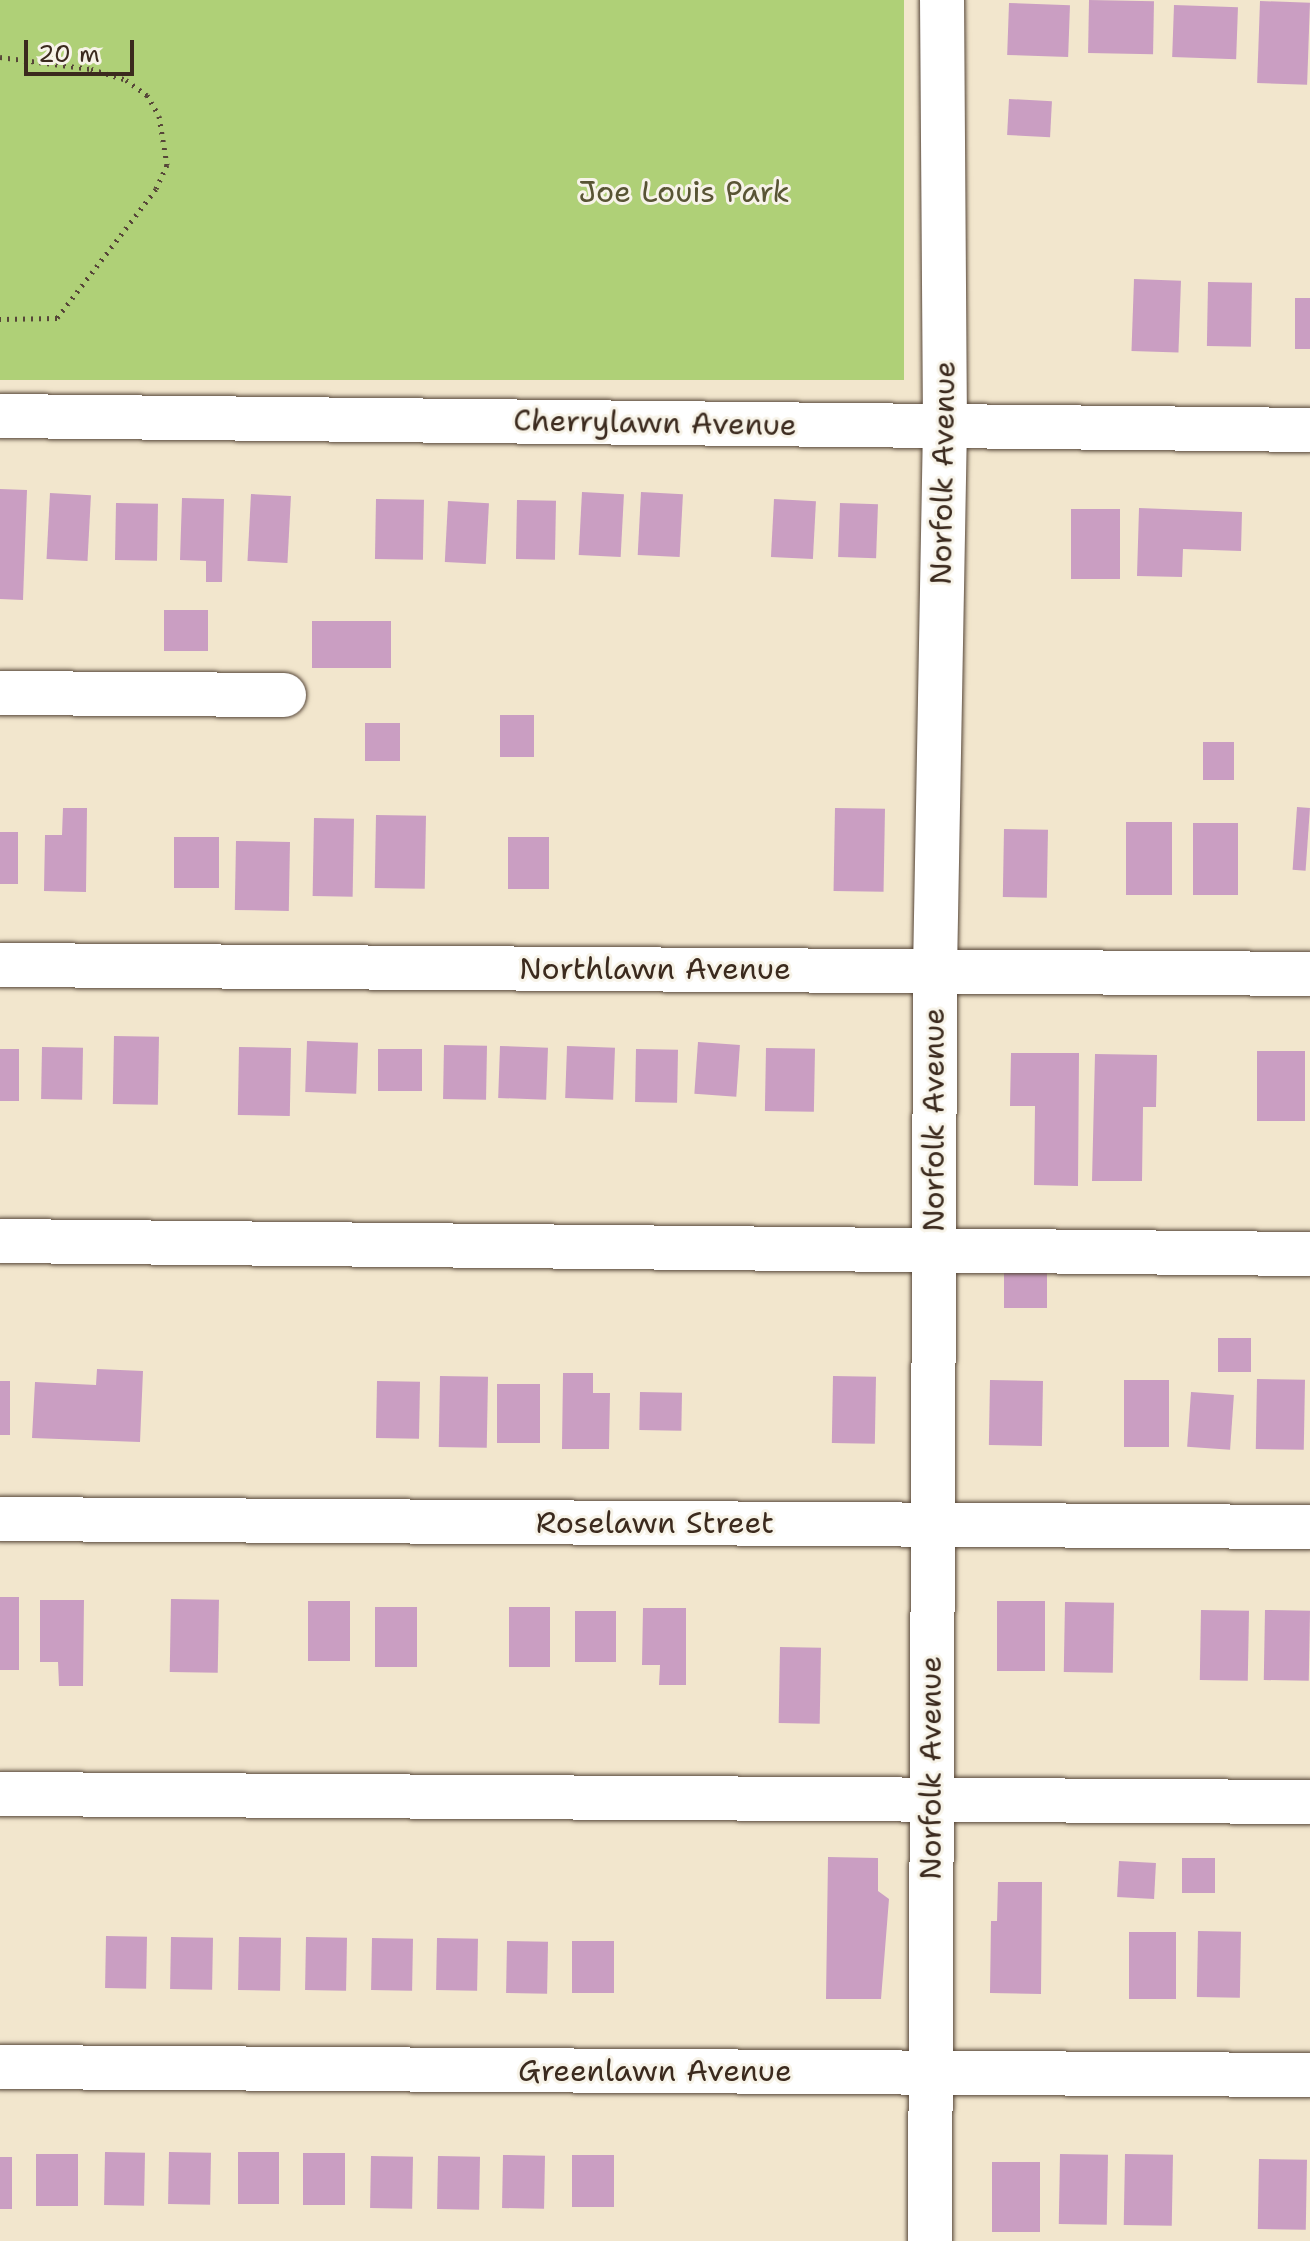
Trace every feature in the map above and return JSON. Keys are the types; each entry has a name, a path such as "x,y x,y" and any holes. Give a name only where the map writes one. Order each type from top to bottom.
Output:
{"street":[{"name":"Norfolk Avenue","path":"930,2241 935,971 945,427 942,0"},
{"name":"Cherrylawn Avenue","path":"0,416 1310,430"},
{"path":"0,693 284,695"},
{"name":"Northlawn Avenue","path":"0,965 1310,974"},
{"path":"0,1241 1310,1254"},
{"name":"Roselawn Street","path":"0,1519 1310,1527"},
{"path":"0,1794 1310,1802"},
{"name":"Greenlawn Avenue","path":"0,2067 1310,2075"}],"path":[{"path":"0,57 91,69 126,80 147,95 159,116 167,165 156,189 57,318 0,319"}],"green space":[{"name":"Joe Louis Park","path":"0,0 904,0 904,380 0,380"}],"building":[{"path":"1089,0 1154,1 1153,54 1088,53"},
{"path":"1260,1 1310,3 1307,85 1257,83"},
{"path":"1009,3 1070,5 1068,57 1007,55"},
{"path":"1174,5 1238,7 1236,59 1172,57"},
{"path":"1009,99 1052,101 1050,137 1007,135"},
{"path":"1134,279 1181,281 1178,353 1131,351"},
{"path":"1208,282 1252,283 1251,347 1207,346"},
{"path":"1295,298 1310,298 1310,349 1295,349"},
{"path":"0,489 27,490 23,600 0,599"},
{"path":"582,492 624,494 621,557 579,555"},
{"path":"641,492 683,494 680,557 638,555"},
{"path":"50,493 91,495 87,561 47,559"},
{"path":"251,494 291,496 287,563 247,561"},
{"path":"182,498 224,499 222,582 206,582 206,561 180,560"},
{"path":"376,499 424,500 423,560 375,559"},
{"path":"774,499 816,501 813,559 771,557"},
{"path":"517,500 556,501 555,560 516,559"},
{"path":"448,501 489,503 486,564 445,562"},
{"path":"116,503 158,504 157,561 115,560"},
{"path":"840,503 878,504 876,558 838,557"},
{"path":"1139,508 1242,512 1241,551 1183,549 1182,577 1137,576"},
{"path":"1071,509 1120,509 1120,579 1071,579"},
{"path":"164,610 208,610 208,651 164,651"},
{"path":"312,621 391,621 391,668 312,668"},
{"path":"500,715 534,715 534,757 500,757"},
{"path":"365,723 400,723 400,761 365,761"},
{"path":"1203,742 1234,742 1234,780 1203,780"},
{"path":"1297,807 1310,808 1306,871 1293,870"},
{"path":"63,808 87,808 86,892 44,891 45,835 62,835"},
{"path":"835,808 885,809 884,892 834,891"},
{"path":"376,815 426,816 425,889 375,888"},
{"path":"314,818 354,819 353,897 313,896"},
{"path":"1126,822 1172,822 1172,895 1126,895"},
{"path":"1193,823 1238,823 1238,895 1193,895"},
{"path":"1004,829 1048,830 1047,898 1003,897"},
{"path":"0,832 18,832 18,884 0,884"},
{"path":"174,837 219,837 219,888 174,888"},
{"path":"508,837 549,837 549,889 508,889"},
{"path":"236,841 290,842 289,911 235,910"},
{"path":"114,1036 159,1037 158,1105 113,1104"},
{"path":"307,1041 358,1043 356,1094 305,1092"},
{"path":"698,1042 740,1045 736,1097 694,1094"},
{"path":"444,1045 487,1046 486,1100 443,1099"},
{"path":"500,1046 548,1048 546,1100 498,1098"},
{"path":"567,1046 615,1048 613,1100 565,1098"},
{"path":"42,1047 83,1048 82,1100 41,1099"},
{"path":"239,1047 291,1048 290,1116 238,1115"},
{"path":"766,1048 815,1049 814,1112 765,1111"},
{"path":"0,1049 19,1049 19,1101 0,1101"},
{"path":"378,1049 422,1049 422,1091 378,1091"},
{"path":"636,1049 678,1050 677,1103 635,1102"},
{"path":"1257,1051 1305,1051 1305,1121 1257,1121"},
{"path":"1011,1053 1079,1053 1078,1186 1034,1185 1035,1106 1010,1106"},
{"path":"1095,1054 1157,1055 1156,1107 1143,1107 1142,1181 1092,1181"},
{"path":"1004,1271 1047,1271 1047,1308 1004,1308"},
{"path":"1218,1338 1251,1338 1251,1372 1218,1372"},
{"path":"97,1369 143,1371 140,1442 32,1438 35,1382 96,1385"},
{"path":"563,1373 593,1373 593,1393 610,1393 609,1449 562,1449"},
{"path":"440,1376 488,1377 487,1448 439,1447"},
{"path":"833,1376 876,1377 875,1444 832,1443"},
{"path":"1257,1379 1305,1380 1304,1450 1256,1449"},
{"path":"990,1380 1043,1381 1042,1446 989,1445"},
{"path":"1124,1380 1169,1380 1169,1447 1124,1447"},
{"path":"0,1381 10,1381 10,1435 0,1435"},
{"path":"377,1381 420,1382 419,1439 376,1438"},
{"path":"497,1384 540,1384 540,1443 497,1443"},
{"path":"640,1392 682,1393 681,1431 639,1430"},
{"path":"1191,1392 1234,1395 1230,1450 1187,1447"},
{"path":"0,1597 19,1597 19,1670 0,1670"},
{"path":"171,1599 219,1600 218,1673 170,1672"},
{"path":"40,1600 84,1600 83,1686 59,1686 58,1662 40,1662"},
{"path":"308,1601 350,1601 350,1661 308,1661"},
{"path":"997,1601 1045,1601 1045,1671 997,1671"},
{"path":"1065,1602 1114,1603 1113,1673 1064,1672"},
{"path":"375,1607 417,1607 417,1667 375,1667"},
{"path":"509,1607 550,1607 550,1667 509,1667"},
{"path":"643,1608 686,1608 686,1685 659,1685 660,1665 642,1665"},
{"path":"1201,1610 1249,1611 1248,1681 1200,1680"},
{"path":"1265,1610 1310,1611 1309,1681 1264,1680"},
{"path":"575,1611 616,1611 616,1662 575,1662"},
{"path":"780,1647 821,1648 820,1724 779,1723"},
{"path":"828,1857 878,1858 878,1891 889,1899 881,1999 826,1999"},
{"path":"1182,1858 1215,1858 1215,1893 1182,1893"},
{"path":"1119,1861 1156,1863 1154,1899 1117,1897"},
{"path":"998,1882 1042,1882 1041,1994 990,1993 991,1921 997,1921"},
{"path":"1198,1931 1241,1932 1240,1998 1197,1997"},
{"path":"1129,1932 1176,1932 1176,1999 1129,1999"},
{"path":"106,1936 147,1937 146,1989 105,1988"},
{"path":"171,1937 213,1938 212,1990 170,1989"},
{"path":"239,1937 281,1938 280,1991 238,1990"},
{"path":"306,1937 347,1938 346,1991 305,1990"},
{"path":"372,1938 413,1939 412,1991 371,1990"},
{"path":"437,1938 478,1939 477,1991 436,1990"},
{"path":"507,1941 548,1942 547,1994 506,1993"},
{"path":"572,1941 614,1941 614,1993 572,1993"},
{"path":"105,2152 145,2153 144,2206 104,2205"},
{"path":"169,2152 211,2153 210,2205 168,2204"},
{"path":"238,2152 279,2152 279,2204 238,2204"},
{"path":"303,2153 345,2153 345,2205 303,2205"},
{"path":"36,2154 78,2154 78,2206 36,2206"},
{"path":"1060,2154 1108,2155 1107,2225 1059,2224"},
{"path":"1125,2154 1173,2155 1172,2226 1124,2225"},
{"path":"503,2155 545,2156 544,2209 502,2208"},
{"path":"572,2155 614,2155 614,2207 572,2207"},
{"path":"371,2156 413,2157 412,2209 370,2208"},
{"path":"438,2156 480,2157 479,2210 437,2209"},
{"path":"0,2157 12,2157 12,2209 0,2209"},
{"path":"1259,2159 1307,2160 1306,2230 1258,2229"},
{"path":"992,2162 1040,2162 1040,2232 992,2232"}]}
